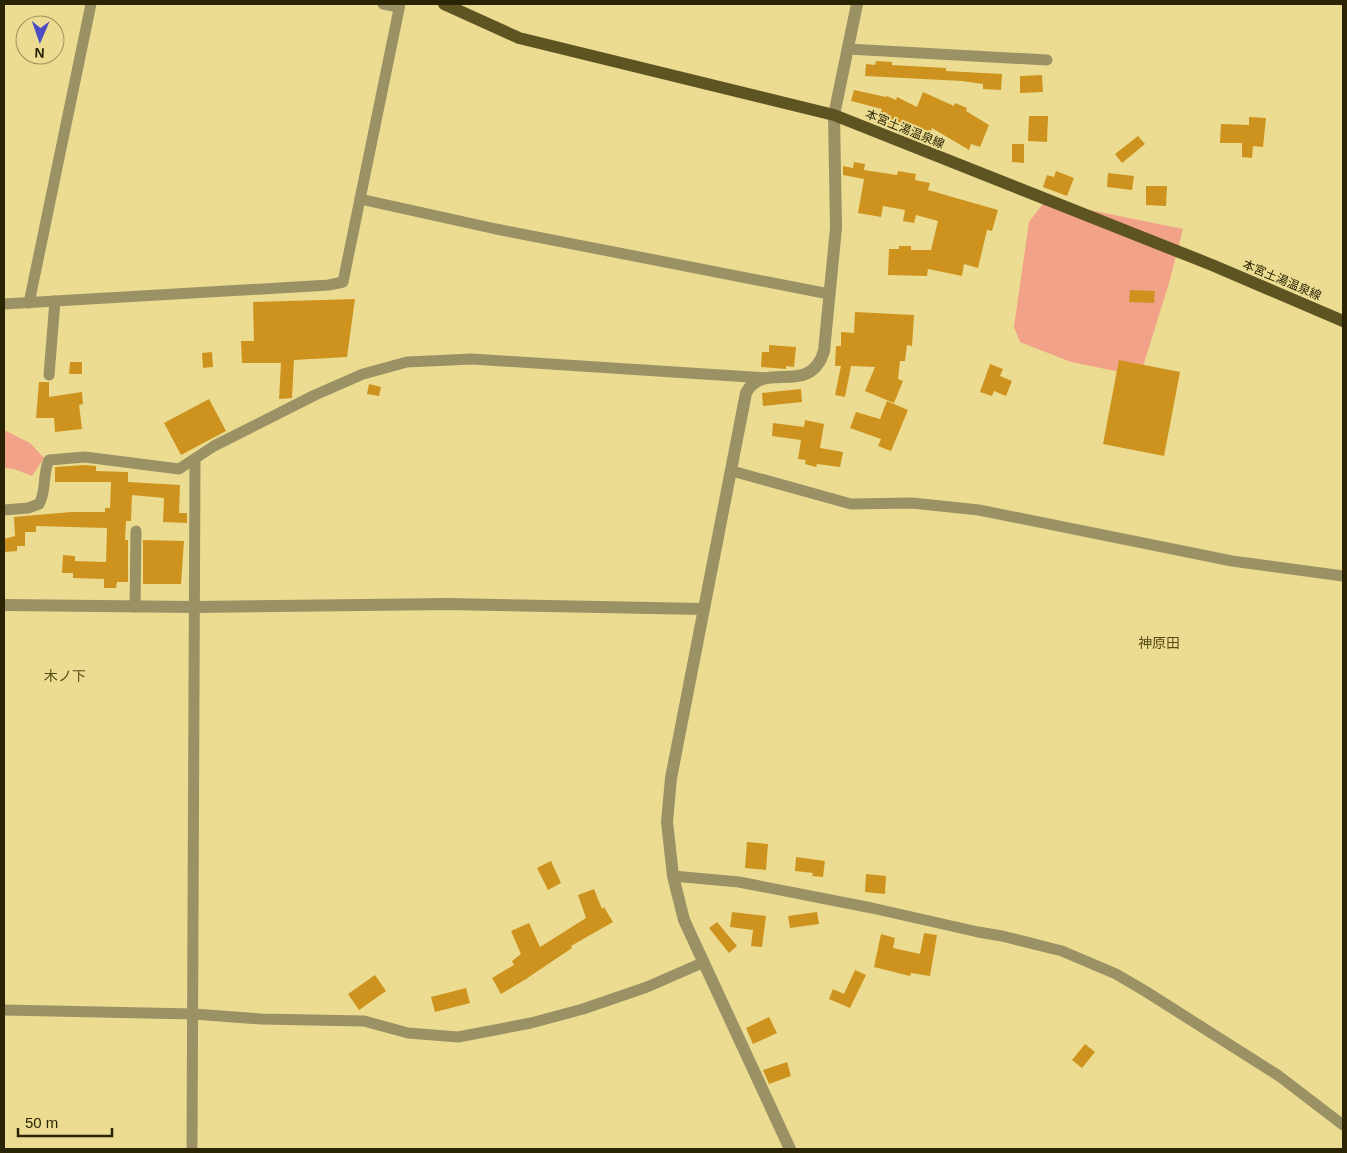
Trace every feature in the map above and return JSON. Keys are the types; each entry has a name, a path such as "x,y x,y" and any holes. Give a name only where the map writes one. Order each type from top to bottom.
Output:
{"main road":[{"name":"本宮土湯温泉線","path":"444,4 519,38 834,115 1204,262 1343,321"}],"street":[{"path":"29,303 91,4"},
{"path":"4,304 329,285 343,282 399,5 383,4"},
{"path":"4,510 28,508 39,504 43,497 46,466 49,460 85,457 179,469 194,461 214,446 315,394 363,374 407,362 472,359 766,378 806,375 817,368 824,351 836,228 834,115 857,4"},
{"path":"848,48 1047,60"},
{"path":"360,199 496,229 829,294"},
{"path":"49,376 54,302"},
{"path":"766,378 753,383 746,392 671,778 667,822 673,876 684,920 702,963 790,1149"},
{"path":"192,1149 194,1014 194,461"},
{"path":"732,470 851,504 912,503 979,510 1232,561 1343,576"},
{"path":"134,607 136,531"},
{"path":"4,605 194,607 448,604 703,609"},
{"path":"673,876 739,882 872,908 1062,951 1116,974 1152,996 1279,1076 1343,1125"},
{"path":"4,1010 194,1014 261,1019 364,1021 408,1033 458,1037 531,1023 583,1009 647,987 702,963"}],"shaded area":[{"path":"1045,201 1183,229 1169,283 1140,376 1071,362 1020,342 1014,327 1029,222"},
{"path":"4,430 30,443 44,458 32,476 14,469 4,468"}],"building":[{"path":"876,61 892,62 892,65 946,68 946,71 1002,74 1001,90 983,89 983,84 962,81 865,76 866,64 875,65"},
{"path":"1042,75 1043,92 1020,93 1020,76"},
{"path":"854,90 887,96 896,100 897,97 917,107 923,92 954,106 955,103 967,108 966,111 989,125 980,147 971,144 969,150 932,128 927,139 896,125 895,128 889,126 888,128 875,123 882,109 851,101"},
{"path":"1029,116 1048,116 1047,142 1028,141"},
{"path":"1249,117 1266,118 1263,147 1253,146 1252,158 1242,157 1242,143 1220,143 1221,124 1249,125"},
{"path":"1138,136 1145,144 1122,163 1115,154"},
{"path":"1012,144 1024,144 1024,163 1012,162"},
{"path":"854,162 865,164 864,170 897,175 898,171 916,174 915,180 930,183 928,190 998,210 992,231 987,230 978,268 964,264 962,276 928,269 927,276 888,275 889,249 899,249 899,246 911,246 911,250 931,250 938,221 916,215 914,223 903,221 905,210 883,206 881,217 858,213 864,179 843,175 843,166 853,168"},
{"path":"1056,171 1074,178 1067,196 1043,187 1047,175 1054,177"},
{"path":"1108,173 1134,176 1132,190 1107,187"},
{"path":"1146,186 1167,186 1166,206 1146,205"},
{"path":"1130,290 1155,291 1154,303 1129,302"},
{"path":"355,299 347,357 294,360 292,398 279,399 281,363 242,363 241,341 254,341 253,302"},
{"path":"855,312 914,315 912,346 907,345 905,361 900,361 898,379 903,381 894,403 865,391 875,367 851,366 845,397 835,395 841,366 835,366 836,346 841,346 841,332 854,333"},
{"path":"769,345 796,347 794,367 786,366 786,369 761,367 762,352 769,352"},
{"path":"212,352 213,367 203,368 202,353"},
{"path":"1119,360 1180,372 1164,456 1103,444"},
{"path":"70,362 82,362 82,374 69,374"},
{"path":"990,364 1003,369 1000,376 1012,381 1006,396 994,391 992,396 980,392"},
{"path":"39,382 49,382 49,397 82,392 83,404 79,405 82,429 55,432 54,418 36,418"},
{"path":"369,384 381,387 379,396 367,394"},
{"path":"801,389 802,402 763,406 762,393"},
{"path":"209,399 226,431 181,455 164,423"},
{"path":"887,401 908,410 891,451 878,446 881,439 850,428 856,412 880,419"},
{"path":"805,420 824,424 820,448 843,452 840,467 817,464 816,467 805,464 806,460 798,459 801,440 772,436 773,423 804,427"},
{"path":"96,466 96,471 128,472 128,482 180,485 179,513 187,513 187,523 163,522 164,498 132,495 131,521 126,521 125,540 128,540 128,582 117,582 116,588 104,588 104,579 73,578 73,573 62,573 63,555 75,556 75,561 106,562 107,528 36,526 36,532 25,532 25,546 17,546 17,551 4,552 4,539 15,536 14,517 71,512 105,512 105,508 110,508 111,482 55,482 55,467"},
{"path":"143,540 184,541 181,584 143,584"},
{"path":"747,842 768,844 766,870 745,868"},
{"path":"796,857 825,861 823,877 812,876 813,873 795,871"},
{"path":"551,861 561,883 548,890 537,868"},
{"path":"866,874 886,876 885,894 865,892"},
{"path":"594,889 602,909 604,907 613,922 571,946 572,948 501,994 492,978 514,965 512,961 521,954 511,931 529,923 540,947 586,918 578,895"},
{"path":"732,912 766,916 762,947 751,946 753,930 730,927"},
{"path":"817,912 819,924 790,928 788,916"},
{"path":"717,922 737,946 729,953 709,928"},
{"path":"924,933 937,935 930,976 911,973 910,976 874,967 881,934 895,938 893,948 920,954"},
{"path":"855,970 866,975 850,1008 829,999 833,989 844,994"},
{"path":"375,975 386,991 359,1010 348,994"},
{"path":"466,988 470,1003 435,1012 431,997"},
{"path":"769,1017 777,1033 753,1044 746,1028"},
{"path":"1085,1044 1095,1052 1082,1068 1072,1060"},
{"path":"787,1062 791,1076 769,1084 763,1070"}],"district":[{"name":"神原田","path":"1159,643"},
{"name":"木ノ下","path":"65,676"}]}
